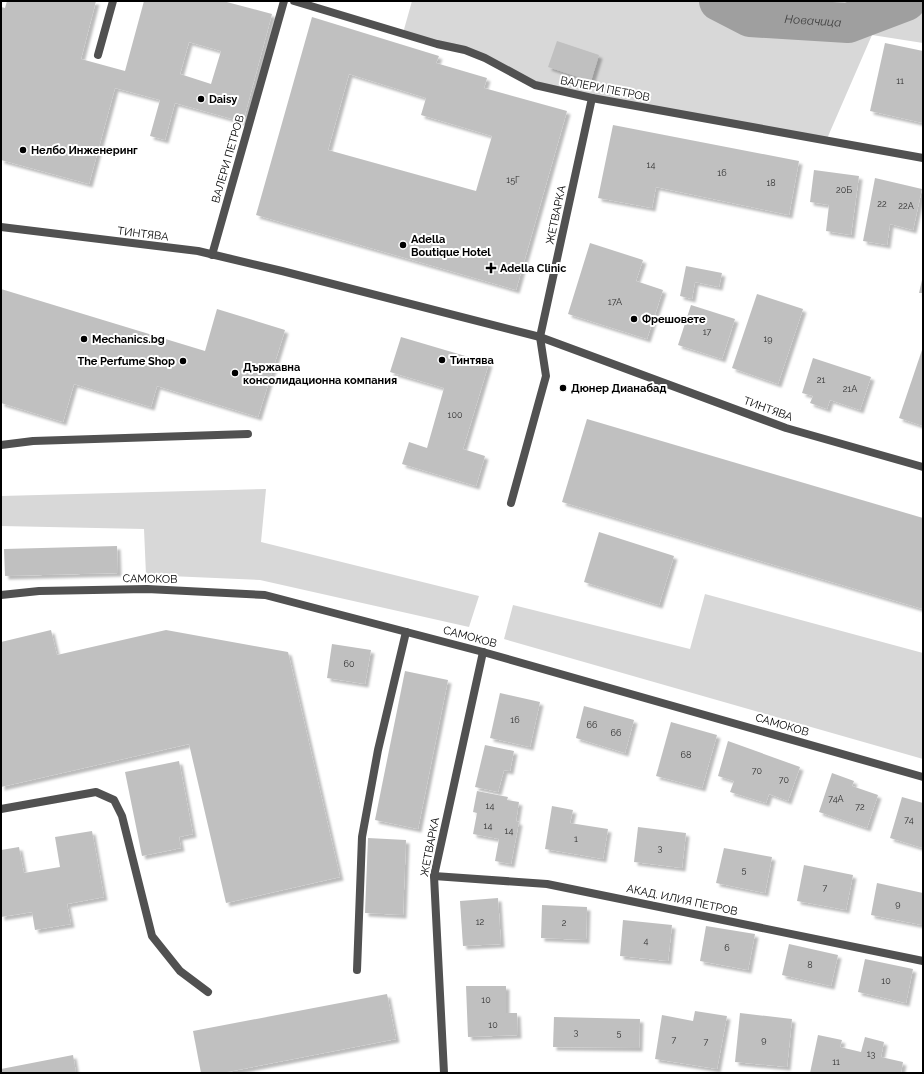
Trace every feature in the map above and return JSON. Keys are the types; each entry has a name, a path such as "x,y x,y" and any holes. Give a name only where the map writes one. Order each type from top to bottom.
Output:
{"street":[{"path":"98,55 113,1"},
{"name":"ВАЛЕРИ ПЕТРОВ","path":"212,254 284,1"},
{"name":"ВАЛЕРИ ПЕТРОВ","path":"294,1 438,44 465,50 485,58 535,85 592,98 923,158"},
{"name":"ЖЕТВАРКА","path":"540,337 592,98"},
{"name":"ТИНТЯВА","path":"1,228 198,251 540,337 786,428 923,466"},
{"path":"511,503 546,376 540,337"},
{"path":"1,445 33,441 248,434"},
{"name":"САМОКОВ","path":"1,595 39,591 147,589 265,595 483,652 923,777"},
{"path":"357,970 362,837 378,750 406,632"},
{"name":"ЖЕТВАРКА","path":"444,1073 434,876 483,652"},
{"path":"1,809 96,792 114,800 122,816 152,936 180,971 208,992"},
{"name":"АКАД. ИЛИЯ ПЕТРОВ","path":"434,876 547,884 923,961"}],"shaded area":[{"path":"412,1 923,1 923,43 872,35 826,141 535,85 485,58 403,33"},
{"path":"266,489 261,542 479,596 469,627 260,580 146,575 144,529 1,526 1,496"},
{"path":"705,594 923,653 923,759 504,639 513,605 690,649"}],"building":[{"path":"7,1 96,1 81,59 125,71 144,1 223,1 272,14 243,122 175,103 165,140 150,136 160,100 115,88 89,184 1,160 1,7 5,8","holes":["189,42 221,51 211,84 180,74"]},
{"path":"312,17 439,56 436,63 487,78 484,88 567,111 516,290 256,215","holes":["349,74 426,98 421,115 492,136 476,191 328,150"]},
{"path":"557,41 599,55 591,81 548,67"},
{"path":"885,43 923,51 923,123 870,111"},
{"path":"613,125 799,161 789,215 656,187 652,208 598,198"},
{"path":"814,170 859,176 851,235 826,231 829,205 810,202"},
{"path":"875,178 922,189 913,230 890,224 887,245 863,241"},
{"path":"590,243 643,260 636,281 663,290 647,339 568,314"},
{"path":"686,266 722,273 719,287 695,282 692,299 680,296"},
{"path":"922,280 923,293 919,293"},
{"path":"1,289 205,351 217,309 285,330 258,417 157,386 151,407 74,384 63,422 1,403"},
{"path":"757,294 803,309 778,384 732,368"},
{"path":"691,305 735,319 722,359 678,345"},
{"path":"401,337 489,363 463,449 485,456 476,486 402,464 409,442 427,448 444,388 390,372"},
{"path":"923,347 923,426 899,418"},
{"path":"813,358 871,377 860,410 830,400 827,409 810,403 813,396 802,393"},
{"path":"587,419 923,518 923,609 562,502"},
{"path":"599,532 674,556 659,605 584,582"},
{"path":"117,546 118,573 5,576 4,549"},
{"path":"51,630 57,655 166,630 288,652 340,877 226,903 189,744 1,787 1,642"},
{"path":"332,644 371,650 365,684 327,678"},
{"path":"405,671 448,680 418,829 375,820"},
{"path":"500,693 540,702 530,747 490,738"},
{"path":"584,706 634,720 625,753 576,738"},
{"path":"671,722 717,735 702,788 656,776"},
{"path":"728,741 800,767 788,801 769,794 766,803 730,792 734,781 718,776"},
{"path":"485,745 514,751 510,771 504,770 498,792 475,787"},
{"path":"179,761 193,834 179,837 181,848 142,856 125,772"},
{"path":"832,773 854,781 852,786 878,795 867,828 819,812"},
{"path":"477,791 508,797 507,800 519,802 516,821 519,822 511,864 495,861 499,839 473,834 477,813 473,812"},
{"path":"902,797 923,803 923,848 890,838"},
{"path":"552,806 573,810 570,823 608,829 603,859 545,849"},
{"path":"638,827 686,833 682,868 634,862"},
{"path":"92,831 104,897 67,904 71,924 35,930 32,912 1,917 1,850 19,847 24,873 60,867 55,837"},
{"path":"368,838 406,840 403,915 365,913"},
{"path":"724,848 772,857 765,893 716,883"},
{"path":"804,865 853,875 846,910 797,901"},
{"path":"877,883 923,893 922,925 871,915"},
{"path":"498,898 501,944 463,946 460,901"},
{"path":"542,905 587,907 586,940 541,938"},
{"path":"623,920 672,925 668,961 620,956"},
{"path":"706,926 755,934 748,970 700,961"},
{"path":"789,944 838,955 831,986 782,975"},
{"path":"865,959 913,969 906,1003 858,992"},
{"path":"466,986 506,986 506,1013 517,1013 518,1035 468,1037"},
{"path":"387,994 396,1039 222,1073 201,1073 193,1031"},
{"path":"695,1011 727,1016 717,1069 655,1059 662,1015 693,1021"},
{"path":"740,1013 792,1019 787,1067 735,1062"},
{"path":"554,1017 640,1019 639,1048 553,1047"},
{"path":"818,1035 842,1040 840,1047 861,1052 865,1037 884,1042 881,1057 903,1062 901,1073 810,1073"},
{"path":"73,1055 76,1073 1,1073 1,1069"}],"waterway":[{"name":"Новачица","path":"719,1 750,17 848,23 906,1"}],"place":[{"name":"Daisy","path":"201,99"},
{"name":"Нелбо Инженеринг","path":"23,150"},
{"name":"Adella Boutique Hotel","path":"403,245"},
{"name":"Adella Clinic","path":"491,268"},
{"name":"Фрешовете","path":"634,319"},
{"name":"Mechanics.bg","path":"84,339"},
{"name":"Тинтява","path":"442,360"},
{"name":"The Perfume Shop","path":"183,361"},
{"name":"Държавна консолидационна компания","path":"235,373"},
{"name":"Дюнер Дианабад","path":"563,388"}]}
